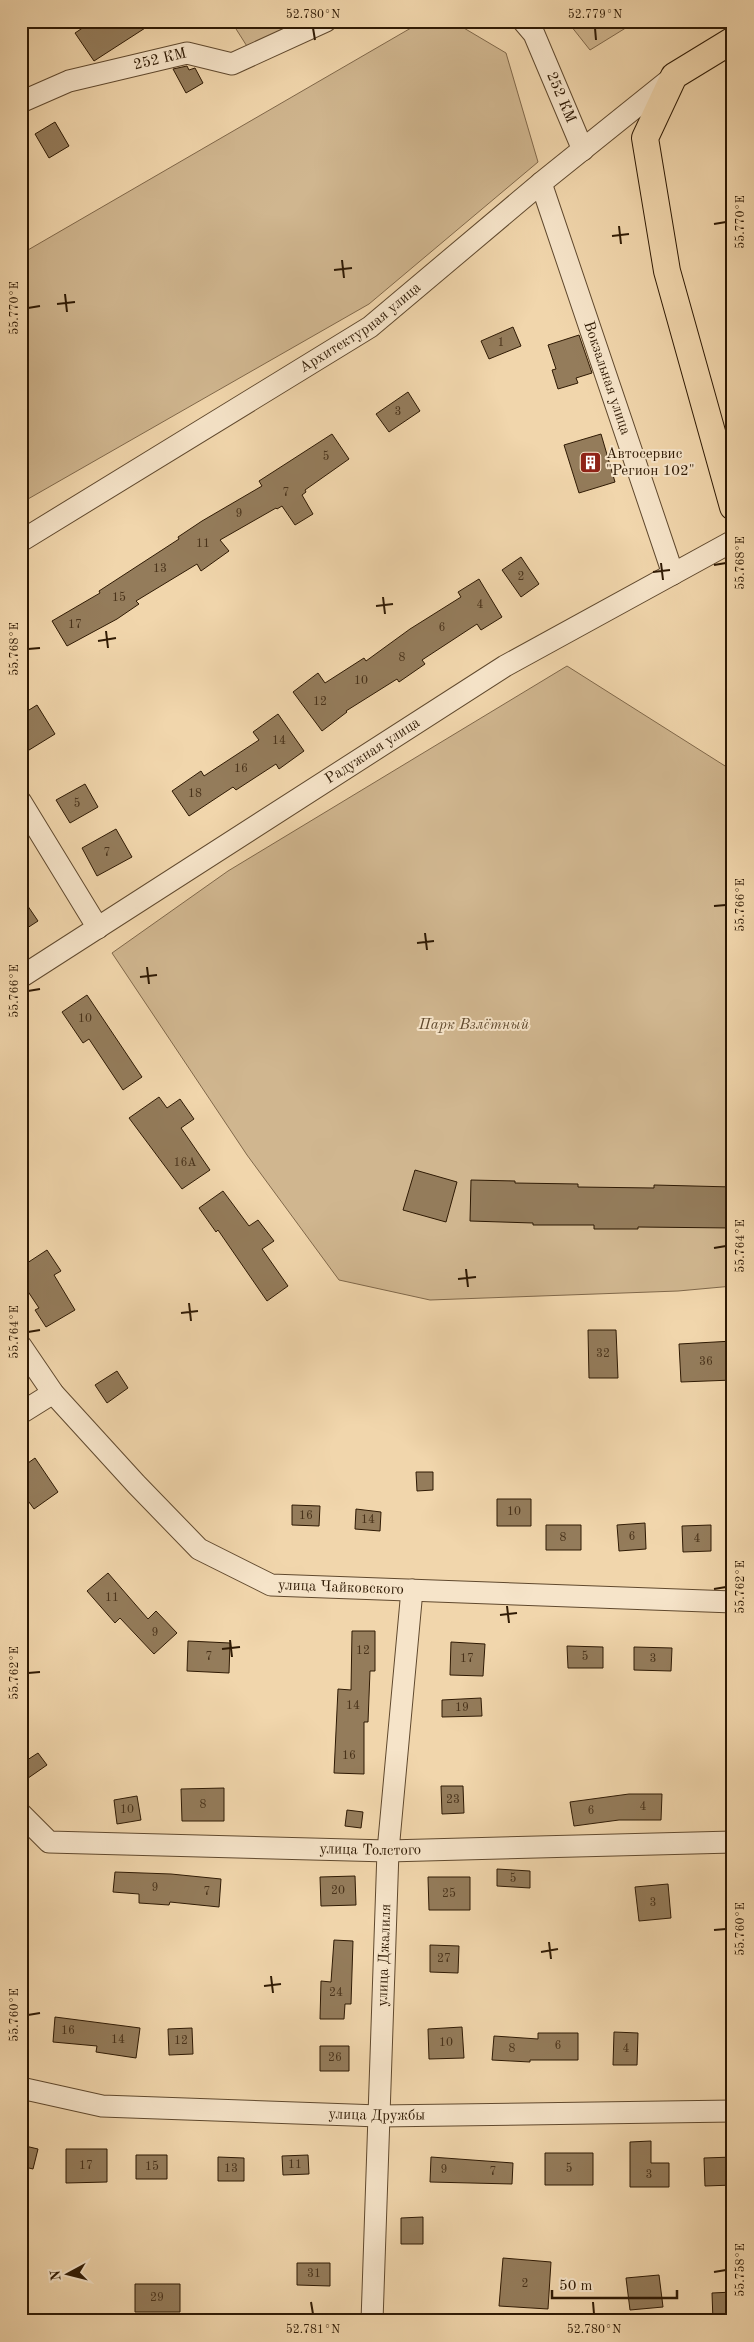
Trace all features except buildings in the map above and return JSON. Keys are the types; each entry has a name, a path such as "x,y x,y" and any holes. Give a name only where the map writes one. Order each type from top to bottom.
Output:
{"main road":[{"path":"733,40 674,76 644,138 667,272 733,507"}],"street":[{"name":"252 КМ","path":"21,102 69,81 187,53 232,64 326,21"},
{"name":"252 КМ","path":"523,21 534,34 583,150"},
{"name":"Архитектурная улица","path":"21,541 370,327 541,183 674,76"},
{"name":"Вокзальная улица","path":"541,183 673,574"},
{"name":"Радужная улица","path":"21,976 505,666 733,541"},
{"path":"21,802 98,928"},
{"name":"улица Чайковского","path":"21,1346 53,1393 136,1484 199,1549 271,1584 733,1602"},
{"path":"21,1413 53,1393"},
{"name":"улица Джалиля","path":"372,2321 388,1851 412,1590"},
{"name":"улица Толстого","path":"21,1814 49,1842 388,1851 733,1842"},
{"name":"улица Дружбы","path":"21,2088 102,2106 379,2116 733,2110"}],"green space":[{"path":"231,21 312,21 250,51"},
{"path":"423,21 452,21 506,53 538,162 369,304 21,503 21,254"},
{"path":"567,21 637,21 590,50"},
{"name":"Парк Взлётный","path":"567,666 733,771 733,1286 678,1291 430,1300 339,1280 247,1155 112,953 228,871"}],"place":[{"name":"Автосервис \"Регион 102\"","path":"590,463"}]}
